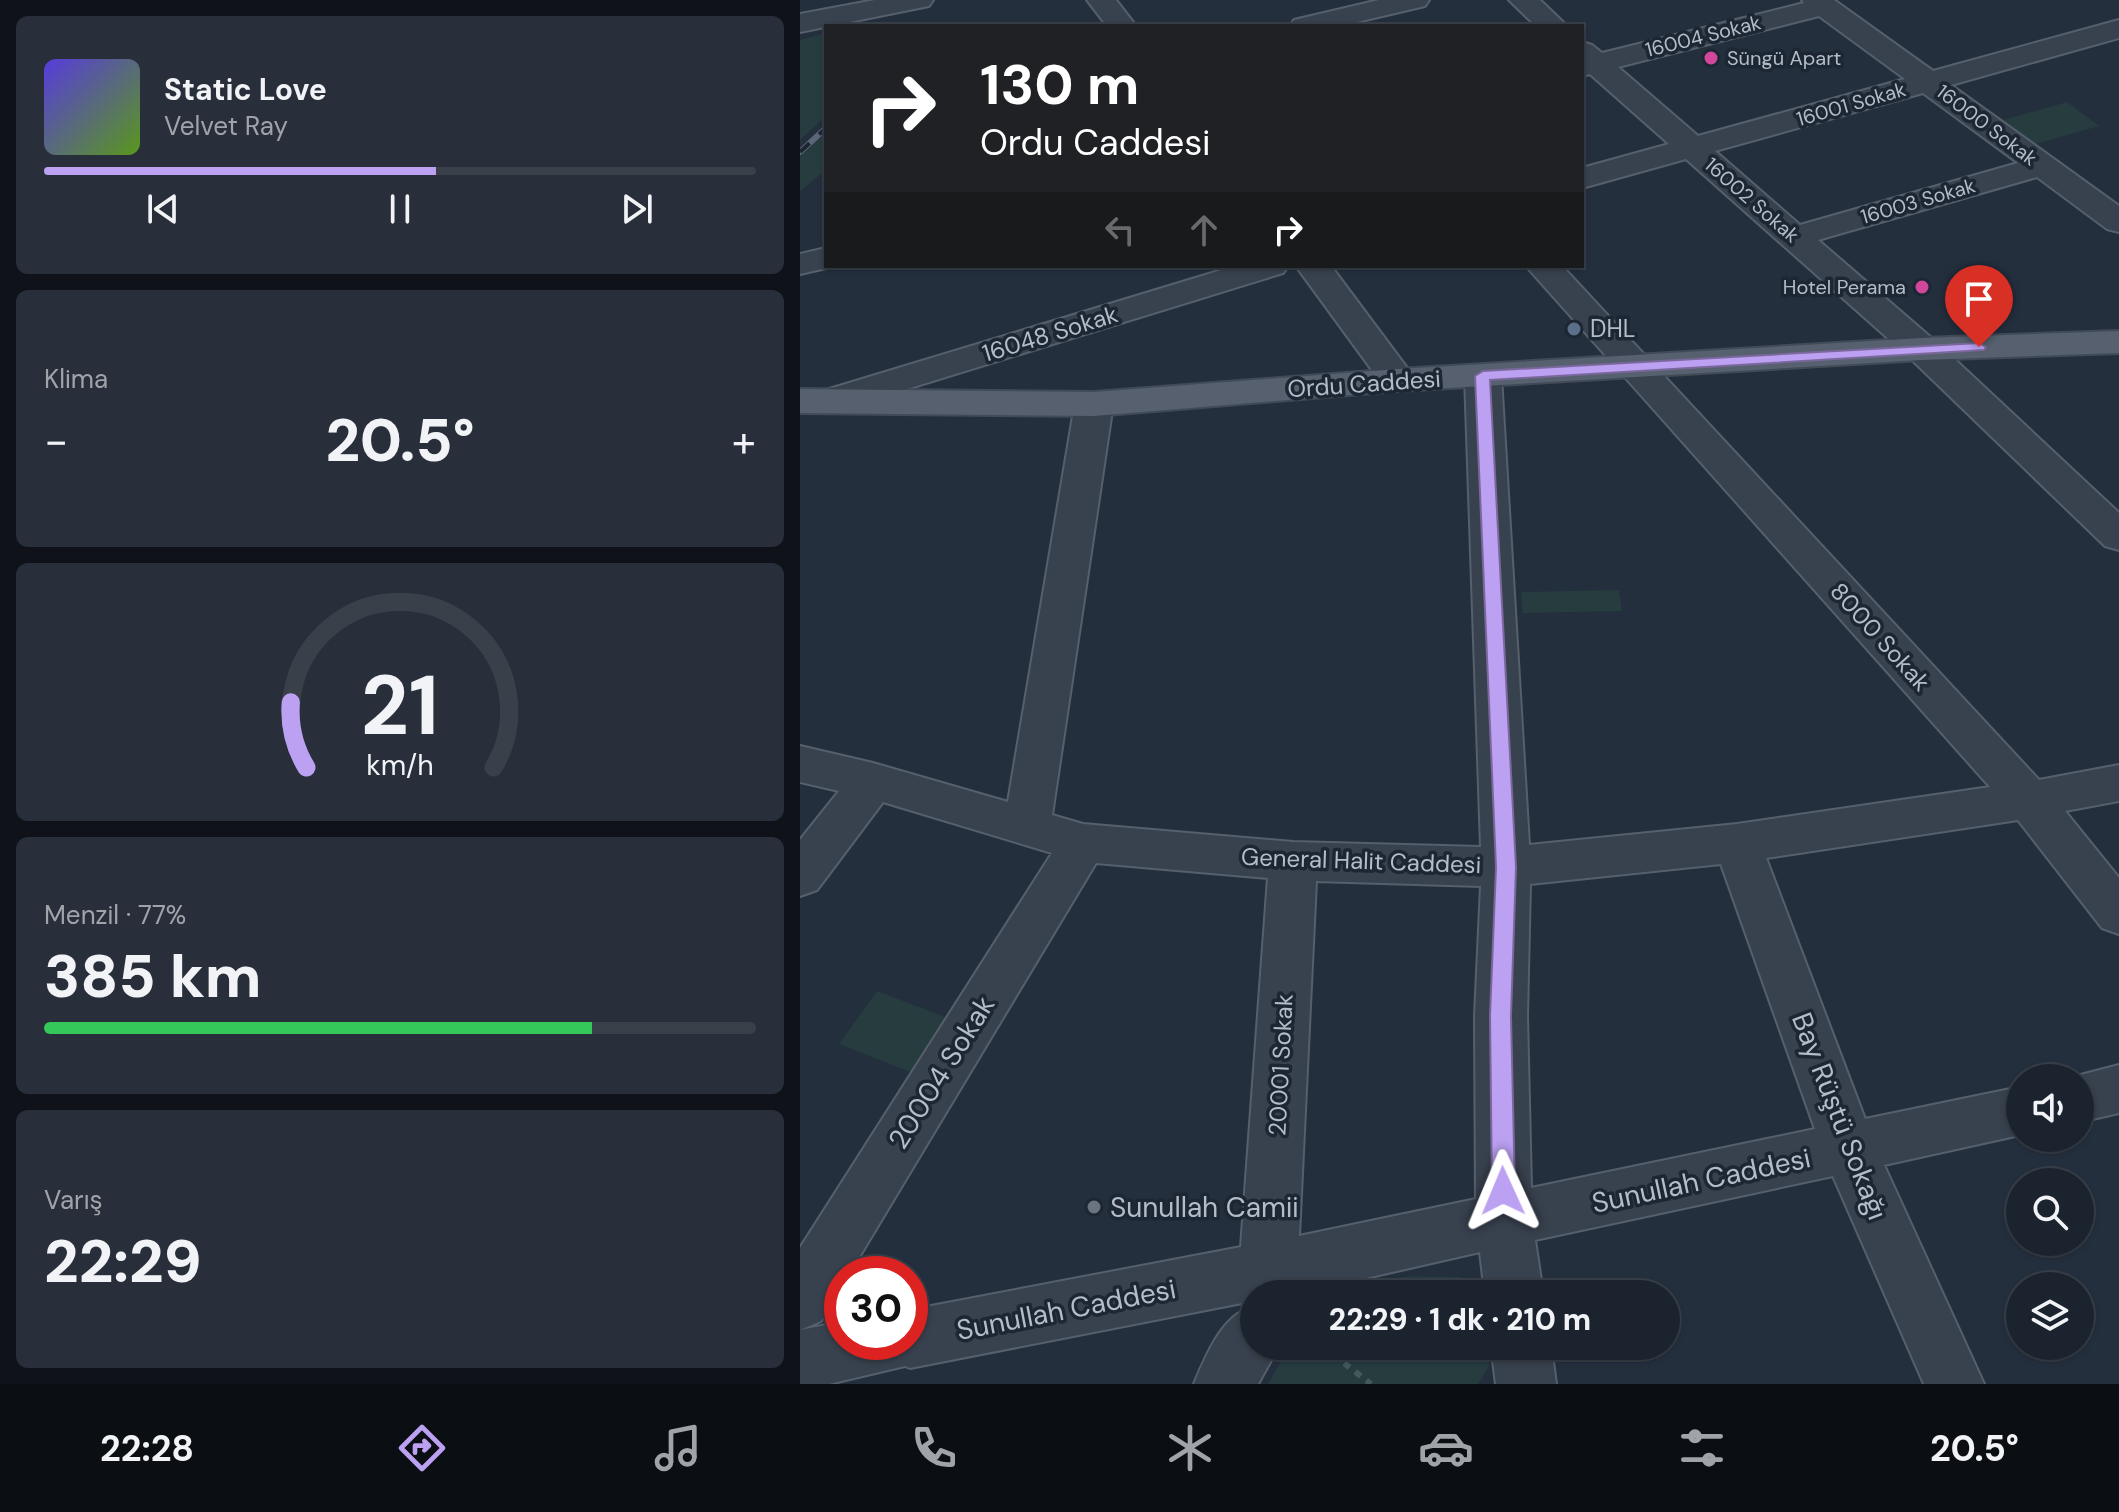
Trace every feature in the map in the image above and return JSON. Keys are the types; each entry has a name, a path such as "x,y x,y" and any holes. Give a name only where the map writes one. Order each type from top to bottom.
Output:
{"main road":[{"name":"Ordu Caddesi","path":"815,401 1094,404 1398,380 1922,349 2119,342"}],"street":[{"path":"800,23 919,0"},
{"path":"1101,0 1120,24"},
{"path":"1294,0 1312,24"},
{"path":"1317,24 1415,0"},
{"path":"1523,0 1551,24"},
{"name":"16004 Sokak","path":"1587,60 1820,3"},
{"name":"16000 Sokak","path":"1820,3 2119,222"},
{"name":"16001 Sokak","path":"1584,177 2119,29"},
{"name":"16002 Sokak","path":"1587,60 1693,148 1922,349 2119,536"},
{"name":"16003 Sokak","path":"1794,237 2042,166"},
{"path":"800,264 824,258"},
{"name":"16048 Sokak","path":"815,401 964,360 1264,268"},
{"path":"1314,268 1398,380"},
{"name":"8000 Sokak","path":"1545,268 2029,800 2119,914"},
{"path":"952,404 964,360"},
{"path":"1483,376 1506,867 1501,1016 1504,1220 1512,1280"},
{"path":"1027,826 1094,404"},
{"name":"General Halit Caddesi","path":"800,764 873,781 1083,843 1293,861 1506,867 1737,843 2029,800 2119,783"},
{"path":"800,876 873,781"},
{"name":"20004 Sokak","path":"800,1301 1083,843"},
{"name":"Bay Rüştü Sokağı","path":"1737,843 1849,1149 1954,1384"},
{"name":"20001 Sokak","path":"1268,1280 1293,861"},
{"path":"2094,1095 2119,1089"},
{"name":"Sunullah Caddesi","path":"1276,1280 1504,1220 2006,1114"},
{"name":"Sunullah Caddesi","path":"928,1336 1240,1286"},
{"path":"800,1360 824,1355"},
{"path":"1224,1384 1240,1358"}],"path":[{"path":"1340,1360 1371,1384"}],"green space":[{"path":"824,34 824,118 800,140 800,40"},
{"path":"2067,102 2099,126 2032,145 2000,121"},
{"path":"824,135 824,172 800,191 800,156"},
{"path":"1619,590 1622,611 1523,613 1521,592"},
{"path":"877,991 950,1019 913,1073 839,1044"},
{"path":"1408,1276 1460,1277 1466,1280 1390,1280"},
{"path":"1282,1360 1489,1360 1489,1366 1478,1384 1268,1384"}],"railway":[{"path":"800,152 824,130"}],"place":[{"name":"Süngü Apart","path":"1711,58"},
{"name":"Hotel Perama","path":"1922,287"},
{"name":"DHL","path":"1574,329"},
{"name":"Sunullah Camii","path":"1094,1207"}],"route":[{"path":"1503,1191 1501,1016 1506,867 1483,376 1979,347"}]}
